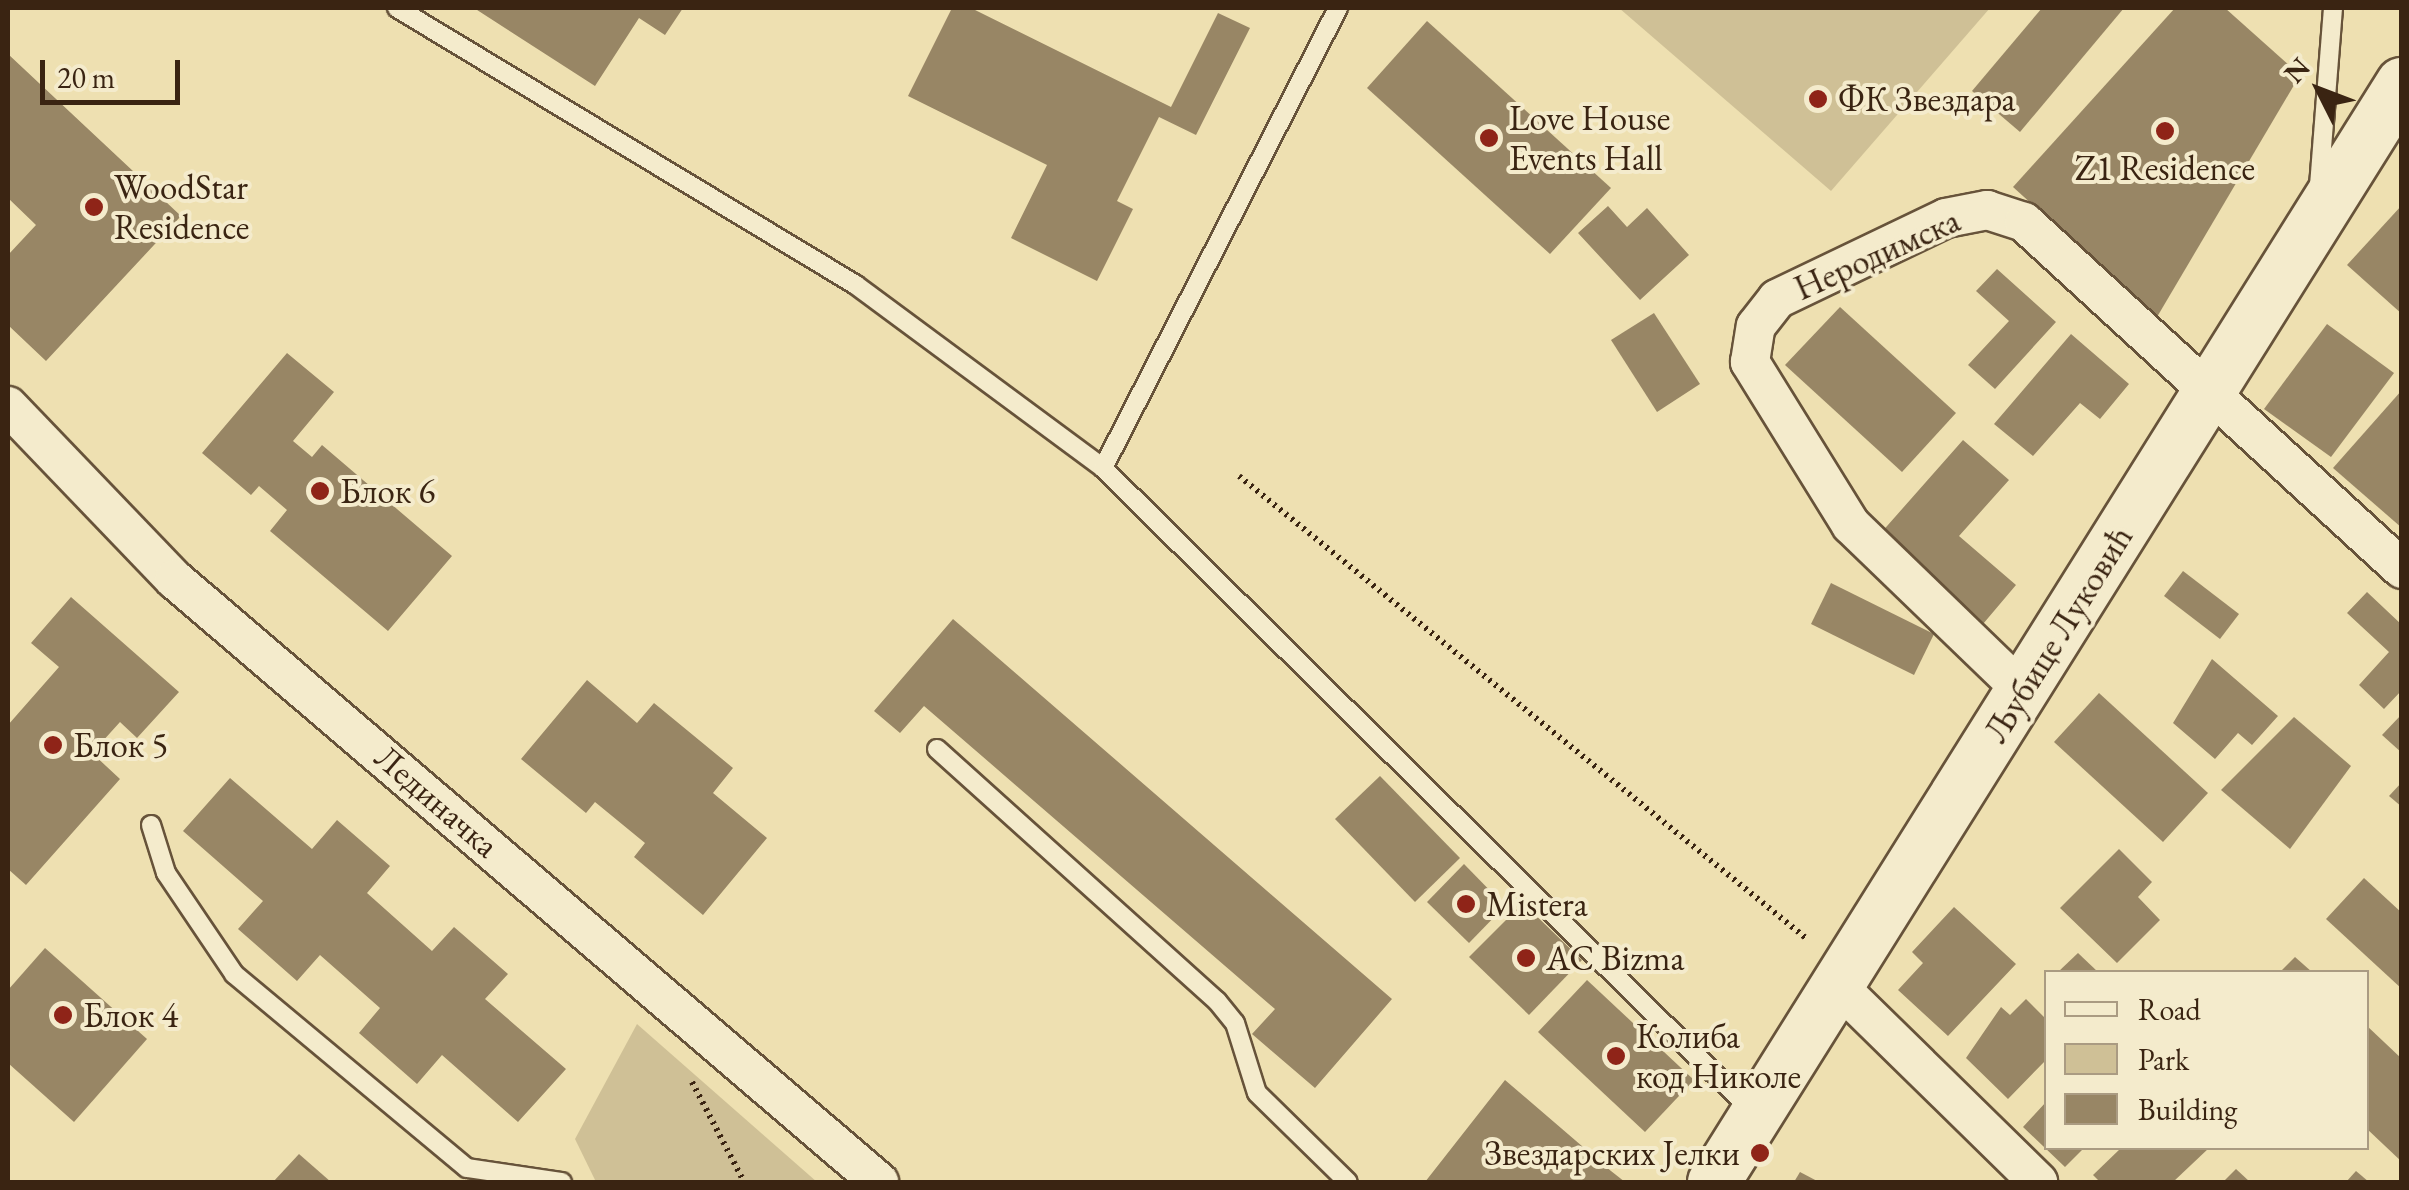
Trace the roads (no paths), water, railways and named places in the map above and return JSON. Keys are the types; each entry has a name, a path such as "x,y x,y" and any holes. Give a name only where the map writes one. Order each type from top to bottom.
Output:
{"street":[{"name":"Љубице Луковић","path":"1714,1182 1839,975 2023,691 2402,84"},
{"name":"Неродимска","path":"2023,691 1830,499 1750,362 1761,316 1783,295 1898,237 1998,212 2024,222 2208,395 2402,569"},
{"name":"Лединачка","path":"8,406 174,578 879,1182"},
{"path":"1839,975 2038,1182"}],"lane":[{"path":"398,8 856,285 1103,468 1754,1114"},
{"path":"1103,468 1338,8"},
{"path":"2316,224 2333,8"},
{"path":"937,749 1218,1001 1236,1023 1256,1093 1348,1182"},
{"path":"152,825 166,873 234,974 467,1168 562,1182"}],"place":[{"name":"ФК Звездара","path":"1818,99"},
{"name":"Z1 Residence","path":"2165,131"},
{"name":"Love House Events Hall","path":"1489,138"},
{"name":"WoodStar Residence","path":"94,207"},
{"name":"Блок 6","path":"320,491"},
{"name":"Блок 5","path":"53,745"},
{"name":"Mistera","path":"1466,904"},
{"name":"AC Bizma","path":"1526,958"},
{"name":"Блок 4","path":"63,1015"},
{"name":"Колиба код Николе","path":"1616,1056"},
{"name":"Звездарских Јелки","path":"1760,1153"}]}
